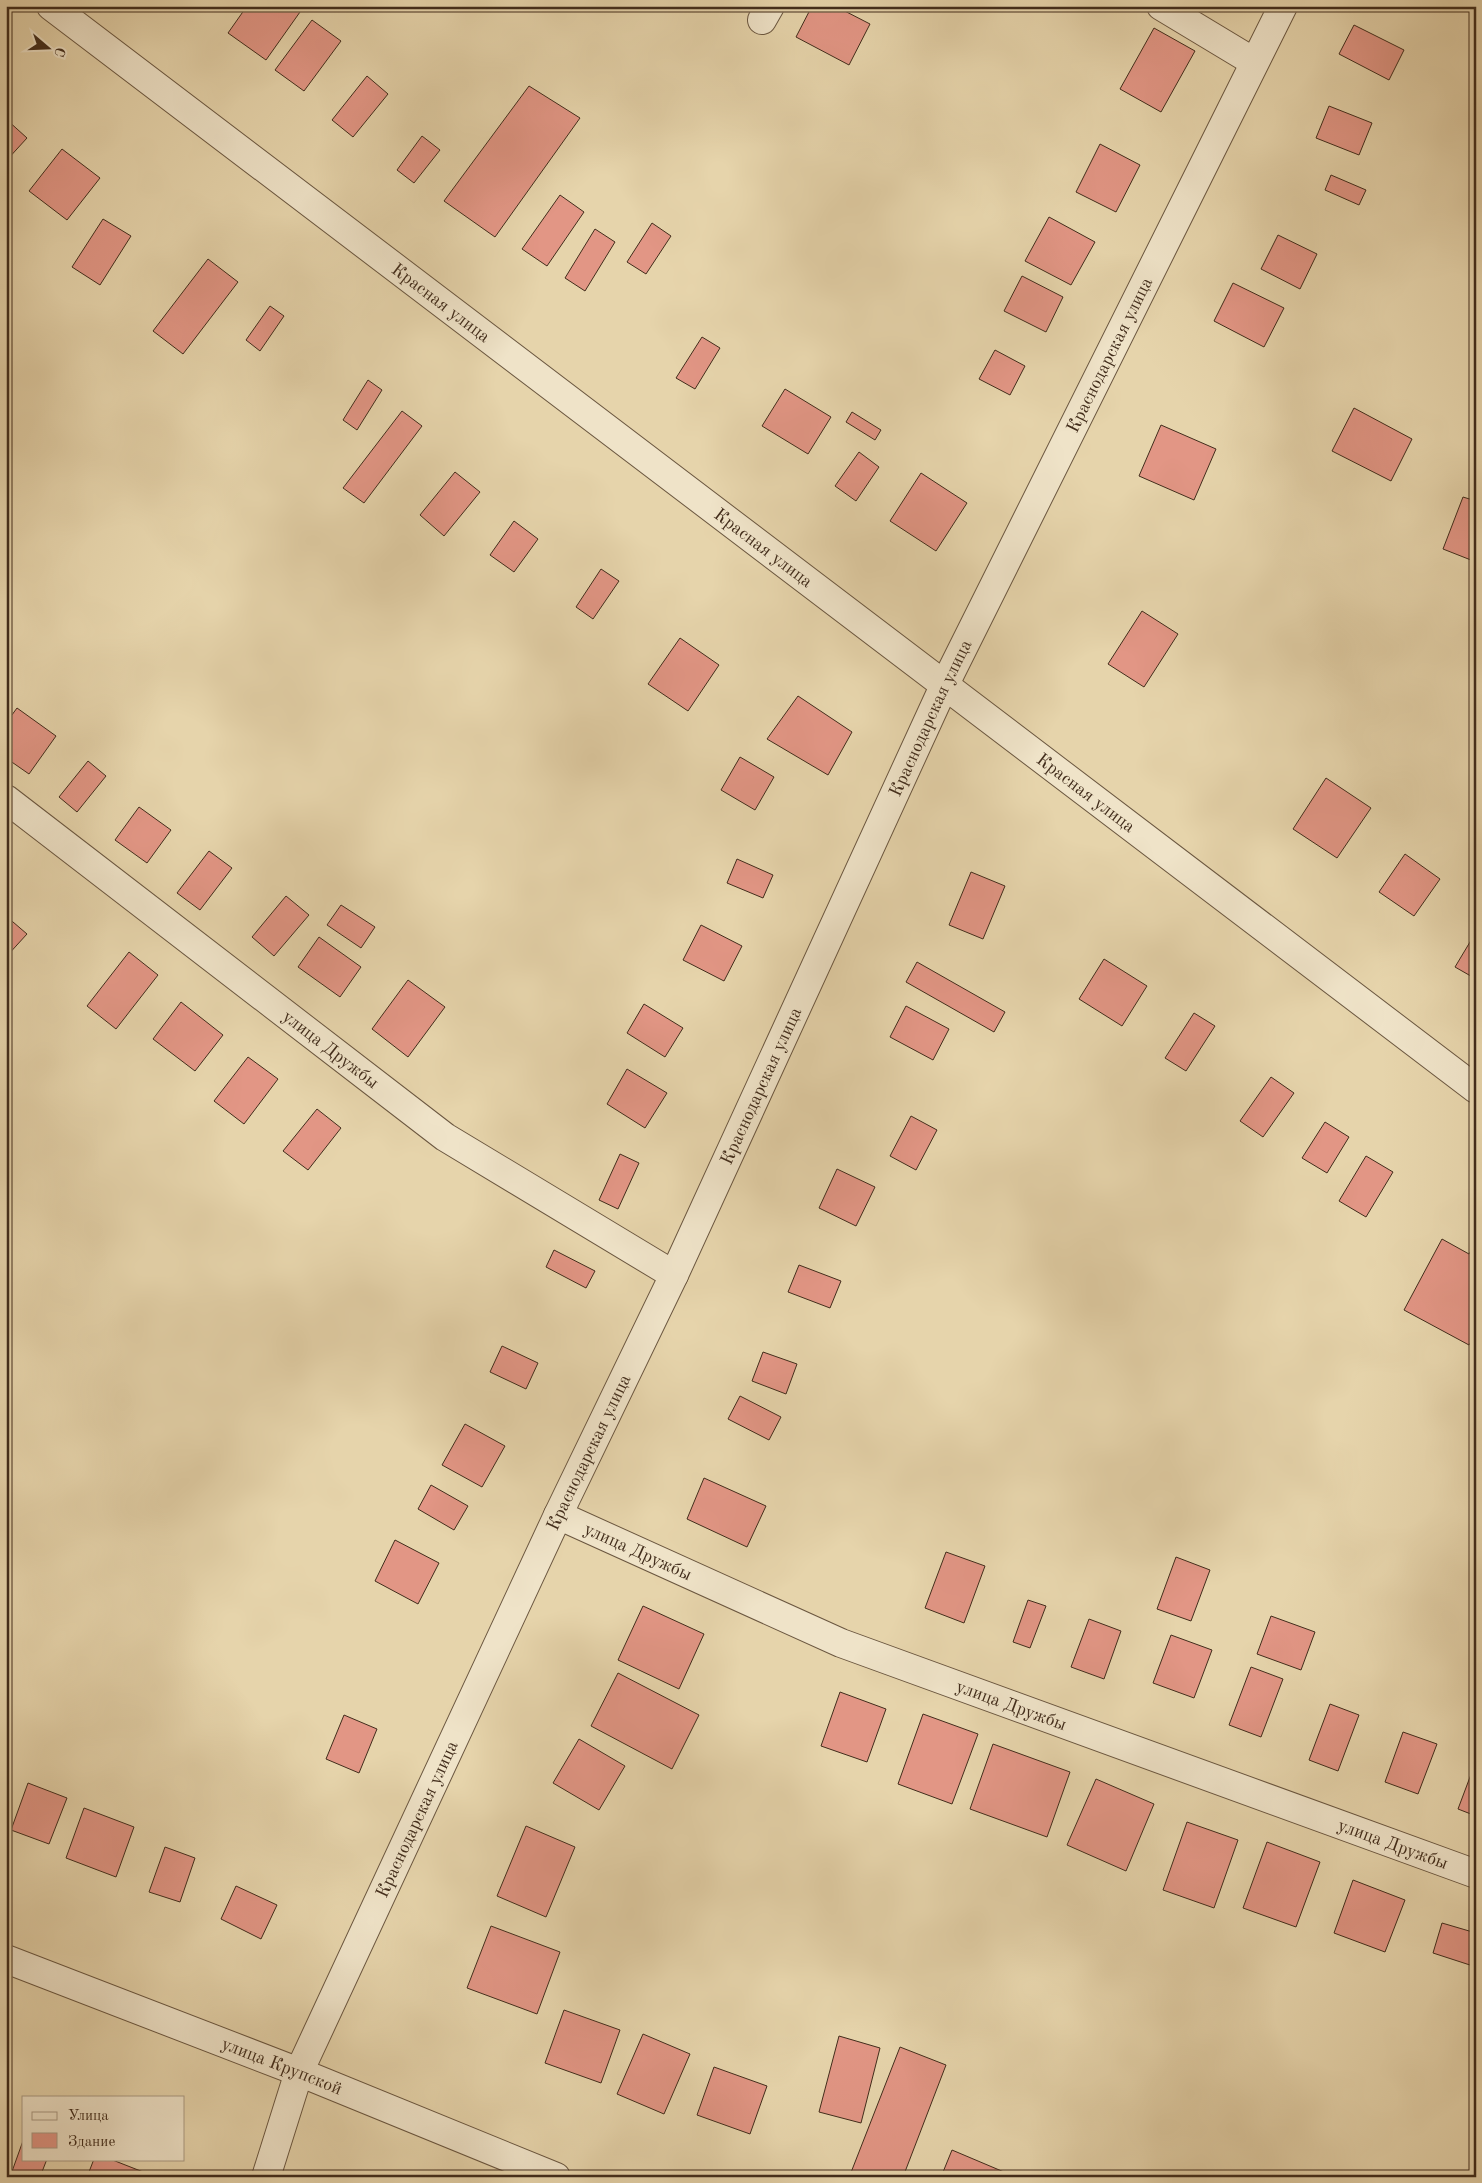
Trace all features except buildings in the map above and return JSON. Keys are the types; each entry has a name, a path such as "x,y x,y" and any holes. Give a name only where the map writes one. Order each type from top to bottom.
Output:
{"street":[{"name":"Красная улица","path":"51,6 1476,1089"},
{"path":"1161,6 1254,62"},
{"name":"Краснодарская улица","path":"266,2177 299,2072 558,1515 674,1275 944,686 1283,6"},
{"name":"улица Дружбы","path":"6,798 445,1136 674,1275"},
{"name":"улица Дружбы","path":"558,1515 841,1643 1476,1874"},
{"name":"улица Крупской","path":"6,1959 299,2072 556,2177"}]}
